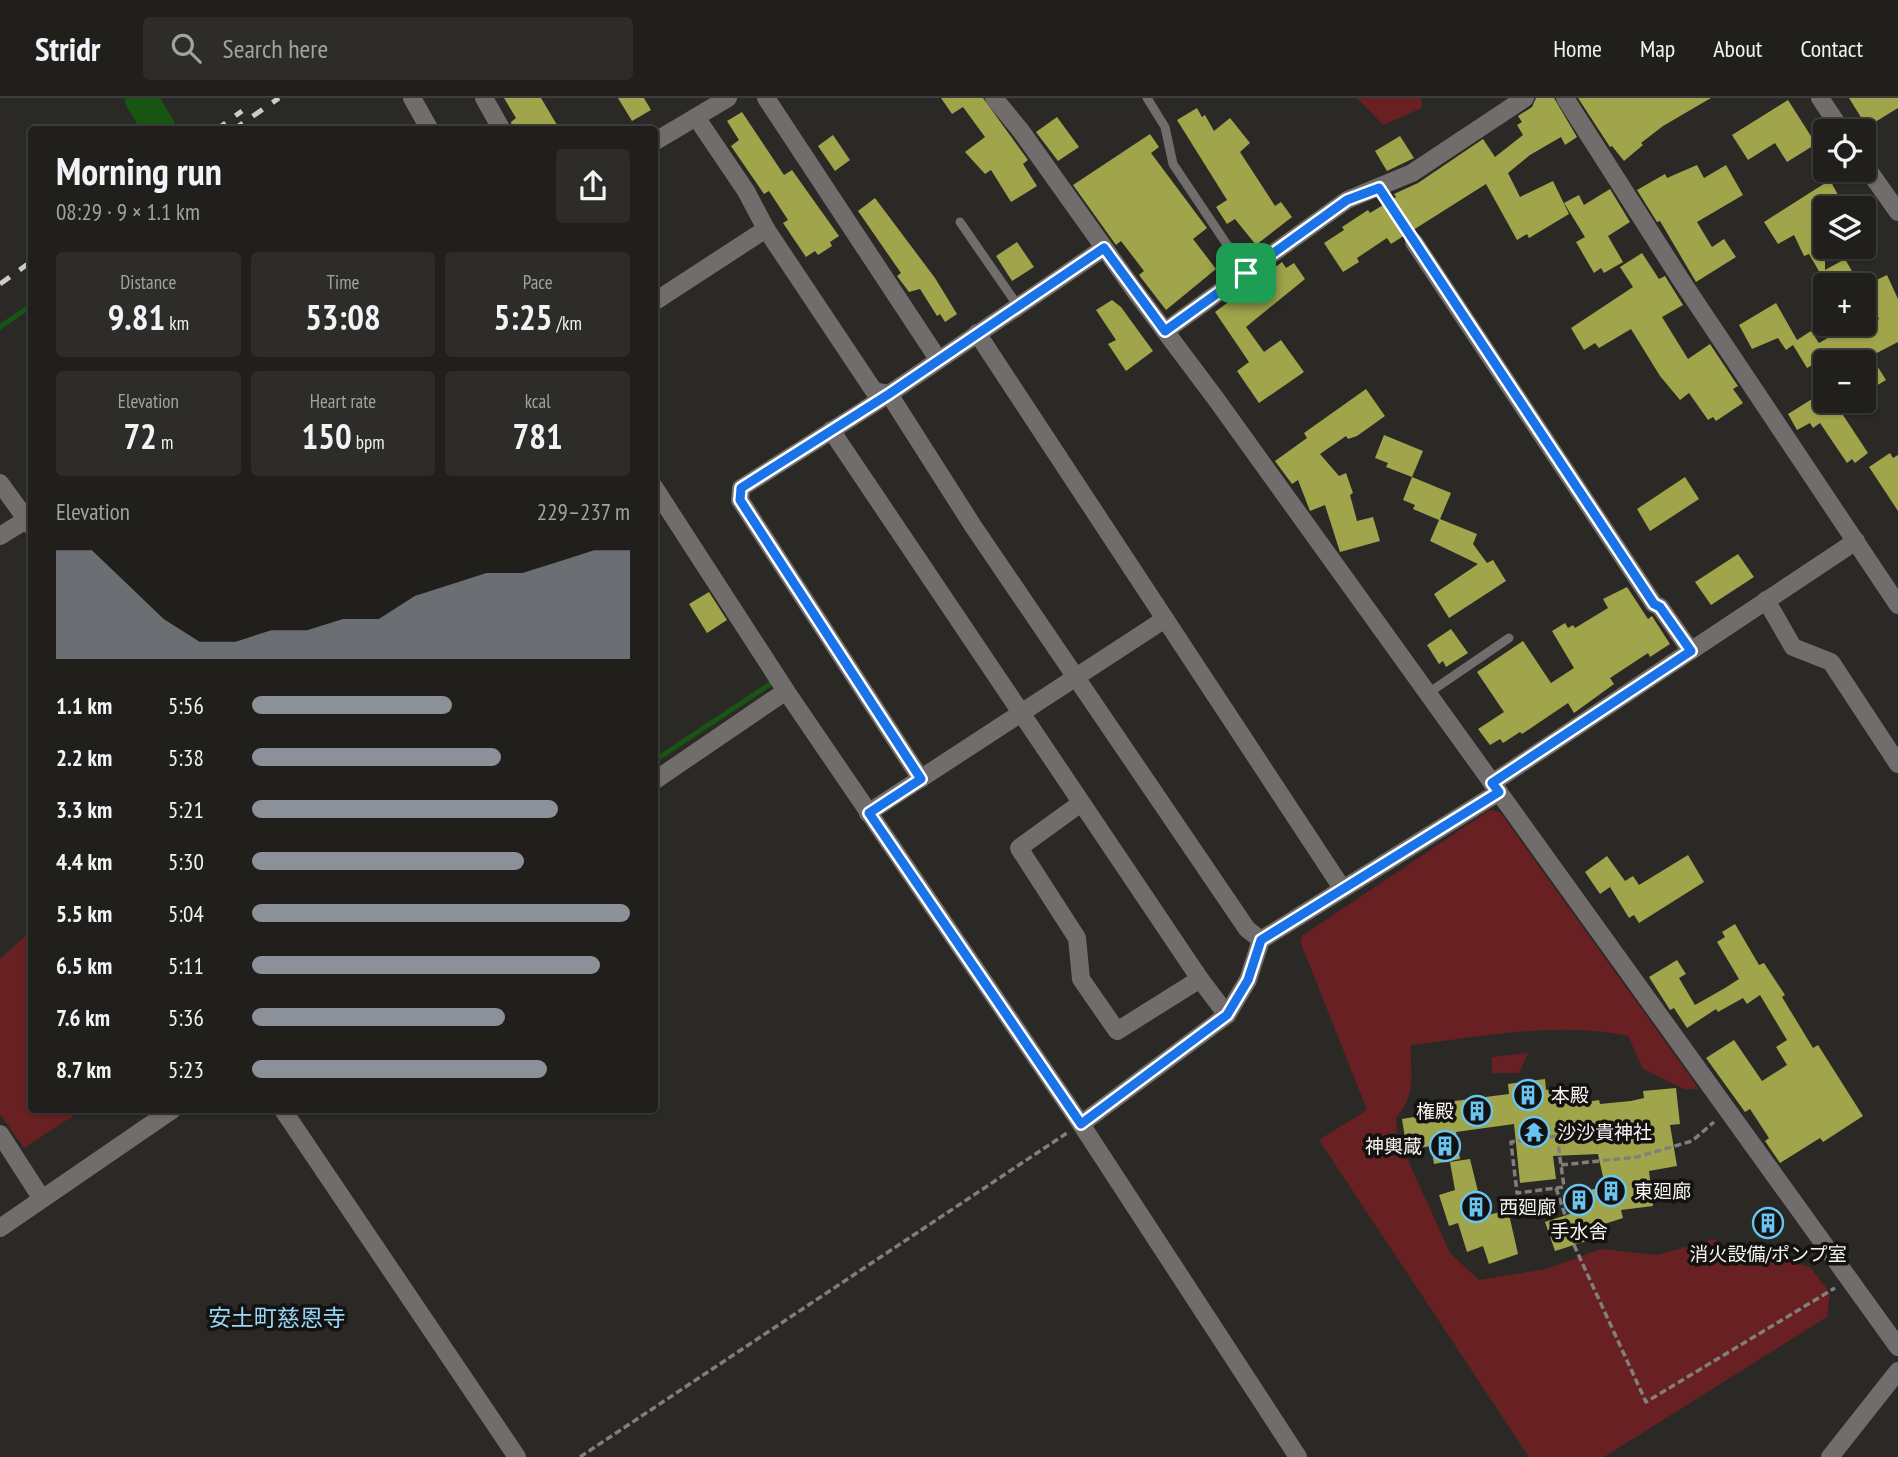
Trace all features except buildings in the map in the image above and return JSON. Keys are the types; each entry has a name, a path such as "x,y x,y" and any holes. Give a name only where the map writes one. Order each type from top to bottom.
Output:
{"street":[{"path":"412,98 428,126"},
{"path":"484,98 500,126"},
{"path":"658,140 728,98"},
{"path":"766,98 938,359"},
{"path":"994,98 1021,131 1898,1347"},
{"path":"1165,331 1347,200 1412,173 1525,98"},
{"path":"1565,98 1651,234 1898,605"},
{"path":"1820,98 1834,119"},
{"path":"696,117 746,191 766,229 874,391 889,394 973,526 1247,929 1261,940"},
{"path":"1876,181 1898,212"},
{"path":"658,300 766,229"},
{"path":"1415,242 1654,604 1660,607 1691,651"},
{"path":"921,779 740,500 741,488 889,394 1104,248"},
{"path":"977,333 1342,888"},
{"path":"831,430 1200,979 1227,1015"},
{"path":"0,483 28,520"},
{"path":"658,493 786,691 1081,1124 1298,1457"},
{"path":"0,536 28,522"},
{"path":"1081,1124 1227,1015 1248,980 1261,940 1495,788 1691,651 1856,541"},
{"path":"1766,600 1793,647 1831,662 1898,764"},
{"path":"869,813 1165,619"},
{"path":"658,778 786,691"},
{"path":"1081,803 1019,848 1077,938 1081,979 1117,1031 1200,979"},
{"path":"0,1228 168,1113"},
{"path":"285,1113 517,1457"},
{"path":"0,1134 42,1199"},
{"path":"1830,1457 1898,1371"}],"lane":[{"path":"1147,98 1165,127 1174,164 1246,273"},
{"path":"960,222 1018,306"},
{"path":"1427,694 1509,638"}],"path":[{"path":"1379,188 1415,242"},
{"path":"1561,1165 1637,1157 1692,1141 1728,1109"},
{"path":"580,1457 1081,1124"},
{"path":"1558,1136 1561,1165 1564,1187 1517,1193 1511,1142 1558,1136"},
{"path":"1556,1188 1565,1216"},
{"path":"1574,1245 1646,1402 1848,1279"}],"shaded area":[{"path":"1357,98 1421,98 1422,108 1383,125"},
{"name":"沙沙貴神社","path":"1490,810 1500,812 1699,1089 1684,1089 1643,1069 1628,1036 1547,1030 1411,1045 1410,1092 1396,1118 1397,1136 1450,1253 1479,1280 1546,1269 1601,1249 1657,1255 1714,1239 1749,1262 1767,1256 1810,1267 1830,1293 1827,1317 1604,1457 1529,1457 1319,1140 1367,1110 1300,941 1303,935"},
{"path":"28,934 28,1113 77,1113 24,1148 0,1114 0,959"},
{"path":"1528,1053 1519,1073 1492,1073 1492,1057"}],"waterway":[{"path":"141,98 158,126"},
{"path":"0,327 28,308"},
{"path":"658,758 770,684"}],"railway":[{"path":"239,126 279,98"},
{"path":"221,126 242,111"},
{"path":"0,284 28,264"}],"place":[{"name":"本殿","path":"1528,1095"},
{"name":"権殿","path":"1477,1111"},
{"name":"沙沙貴神社","path":"1534,1132"},
{"name":"神輿蔵","path":"1445,1146"},
{"name":"東廻廊","path":"1611,1191"},
{"name":"手水舎","path":"1579,1200"},
{"name":"西廻廊","path":"1476,1207"},
{"name":"消火設備/ポンプ室","path":"1768,1223"}],"district":[{"name":"安土町慈恩寺","path":"277,1318"}],"route":[{"path":"1379,188 1654,604 1660,607 1691,651 1492,783 1499,792 1261,940 1248,980 1227,1015 1081,1124 869,813 921,779 740,500 741,488 889,394 1104,248 1165,331 1246,273 1347,200 1379,188"}]}
